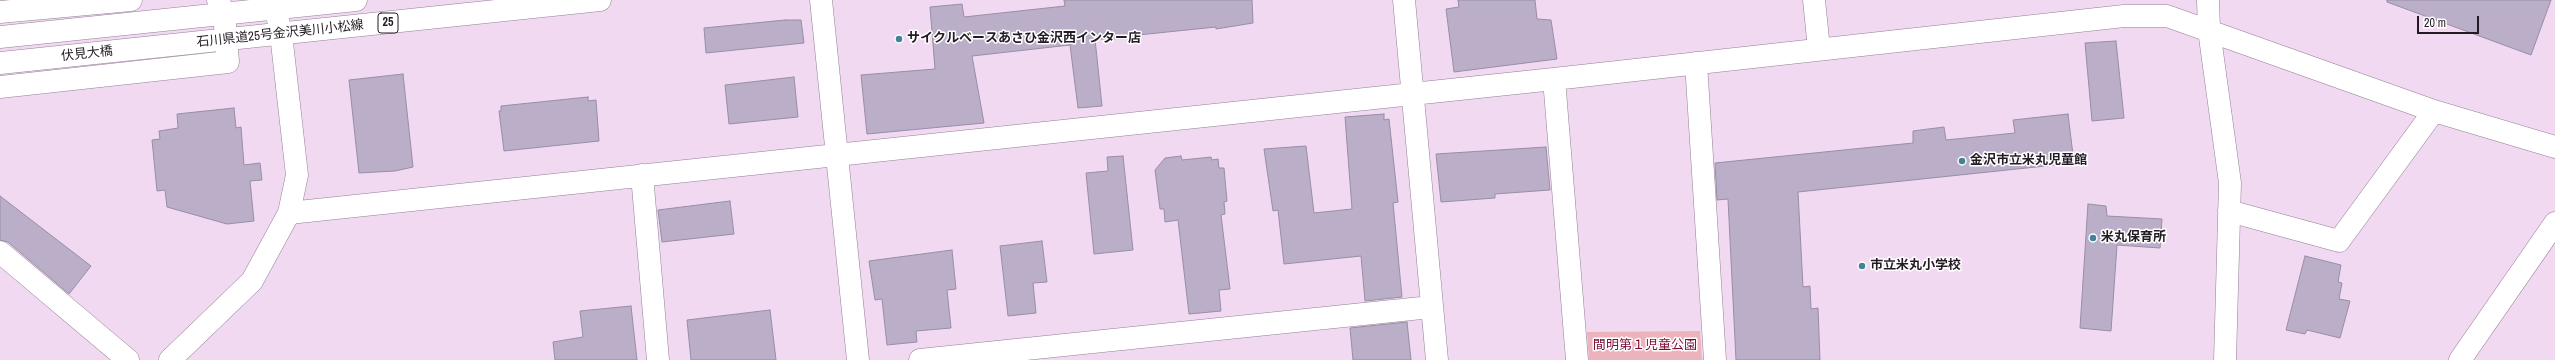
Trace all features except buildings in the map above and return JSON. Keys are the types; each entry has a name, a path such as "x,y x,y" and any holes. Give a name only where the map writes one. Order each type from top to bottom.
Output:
{"street":[{"path":"0,12 131,0"},
{"name":"石川県道25号金沢美川小松線","path":"174,19 221,7 356,0"},
{"name":"石川県道25号金沢美川小松線","path":"175,45 600,0"},
{"path":"821,0 858,360"},
{"path":"1404,0 1437,360"},
{"path":"1814,0 1819,49"},
{"path":"2208,0 2209,30 2230,183 2228,211 2225,360"},
{"path":"170,360 252,281 289,213 297,175 281,34 275,4"},
{"path":"0,87 228,62 227,39 221,7"},
{"path":"289,213 1554,79 2124,16 2167,16 2434,112 2555,148"},
{"name":"伏見大橋","path":"0,37 174,19"},
{"name":"伏見大橋","path":"0,63 175,45"},
{"path":"1696,63 1715,360"},
{"path":"1554,79 1577,360"},
{"path":"2228,211 2339,241 2434,112"},
{"path":"642,175 658,360"},
{"path":"2460,360 2555,223"},
{"path":"0,252 128,360"},
{"path":"920,360 1431,307"}],"green space":[{"name":"間明第１児童公園","path":"1700,331 1702,360 1589,360 1587,332"}],"place":[{"name":"サイクルベースあさひ金沢西インター店","path":"899,39"},
{"name":"金沢市立米丸児童館","path":"1962,161"},
{"name":"米丸保育所","path":"2093,238"},
{"name":"市立米丸小学校","path":"1862,266"}]}
